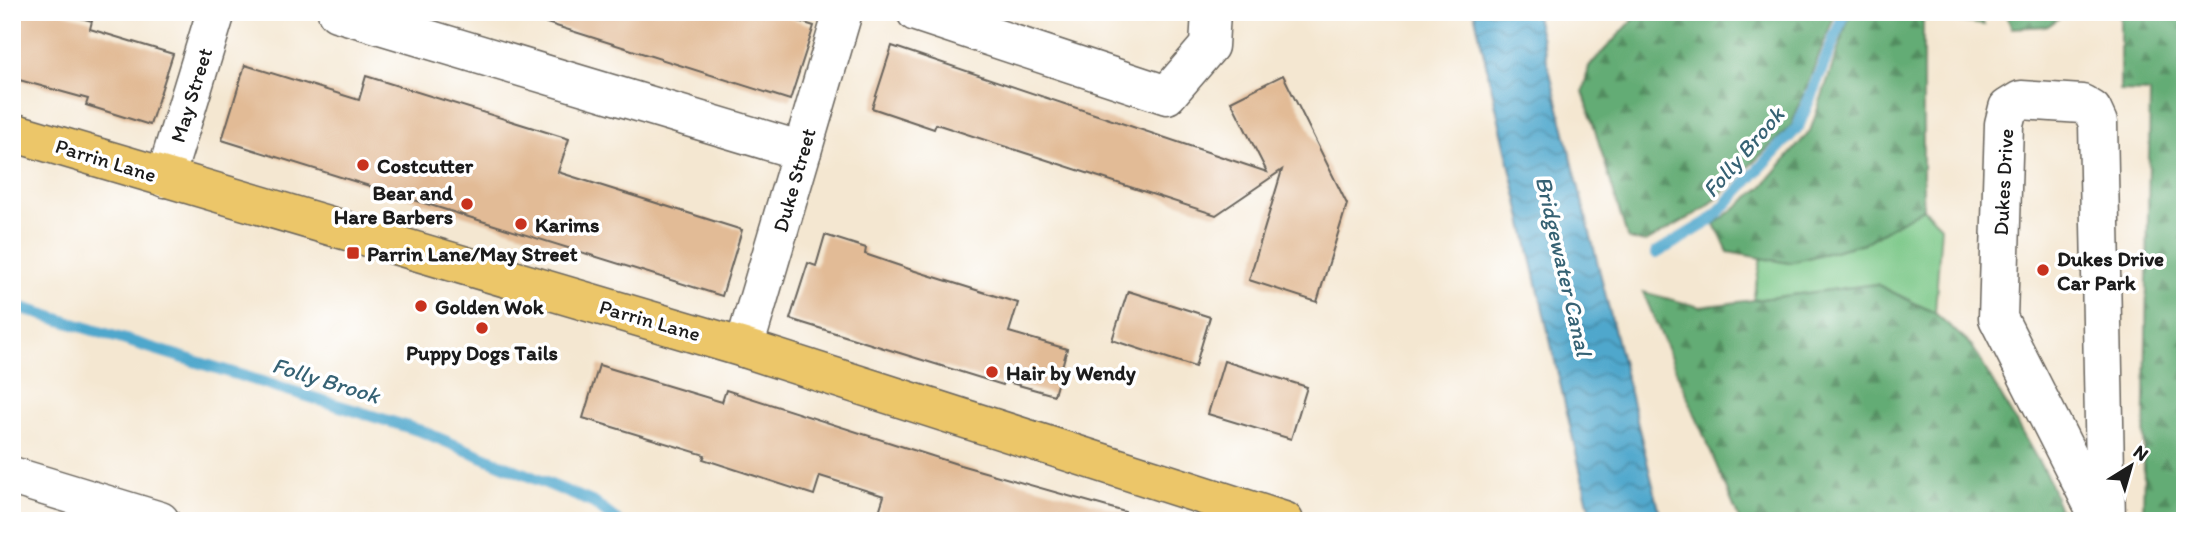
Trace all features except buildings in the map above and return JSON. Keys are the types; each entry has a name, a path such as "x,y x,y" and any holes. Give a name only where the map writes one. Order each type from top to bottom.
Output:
{"main road":[{"name":"Parrin Lane","path":"12,132 744,348 1235,509 1284,521"}],"street":[{"name":"May Street","path":"165,178 216,12"},
{"path":"337,12 802,151"},
{"name":"Duke Street","path":"744,348 843,12"},
{"path":"916,12 1167,95 1209,46 1211,12"},
{"name":"Dukes Drive","path":"2021,100 2082,104 2092,110 2098,123 2104,521 1997,318 2004,124 2008,108 2021,100"},
{"path":"12,476 160,521"}],"green space":[{"path":"1636,12 1836,12 1791,126 1706,208 1646,242 1628,239 1583,91 1589,66 1633,20"},
{"path":"1851,12 1923,12 1923,208 1864,243 1789,263 1728,252 1715,224 1763,186 1810,131"},
{"path":"1923,12 1979,12 1984,25 1924,16"},
{"path":"2004,12 2068,12 2048,26 2012,28"},
{"path":"2120,12 2185,12 2185,521 2143,521 2150,92 2120,91"},
{"path":"1923,208 1941,226 1935,313 1876,284 1753,300 1761,258 1789,263 1864,243"},
{"path":"1876,284 1935,313 1972,346 2048,478 2064,521 1740,521 1643,292 1700,307"}],"water":[{"name":"Bridgewater Canal","path":"1474,12 1535,12 1662,521 1592,521"}],"waterway":[{"name":"Folly Brook","path":"1656,253 1711,220 1798,127 1845,12"},
{"name":"Folly Brook","path":"12,305 421,431 594,503 617,521"}],"place":[{"name":"Costcutter","path":"363,165"},
{"name":"Bear and Hare Barbers","path":"467,204"},
{"name":"Karims","path":"521,224"},
{"name":"Parrin Lane/May Street","path":"353,253"},
{"name":"Dukes Drive Car Park","path":"2043,270"},
{"name":"Golden Wok","path":"421,306"},
{"name":"Puppy Dogs Tails","path":"482,328"},
{"name":"Hair by Wendy","path":"992,372"}]}
